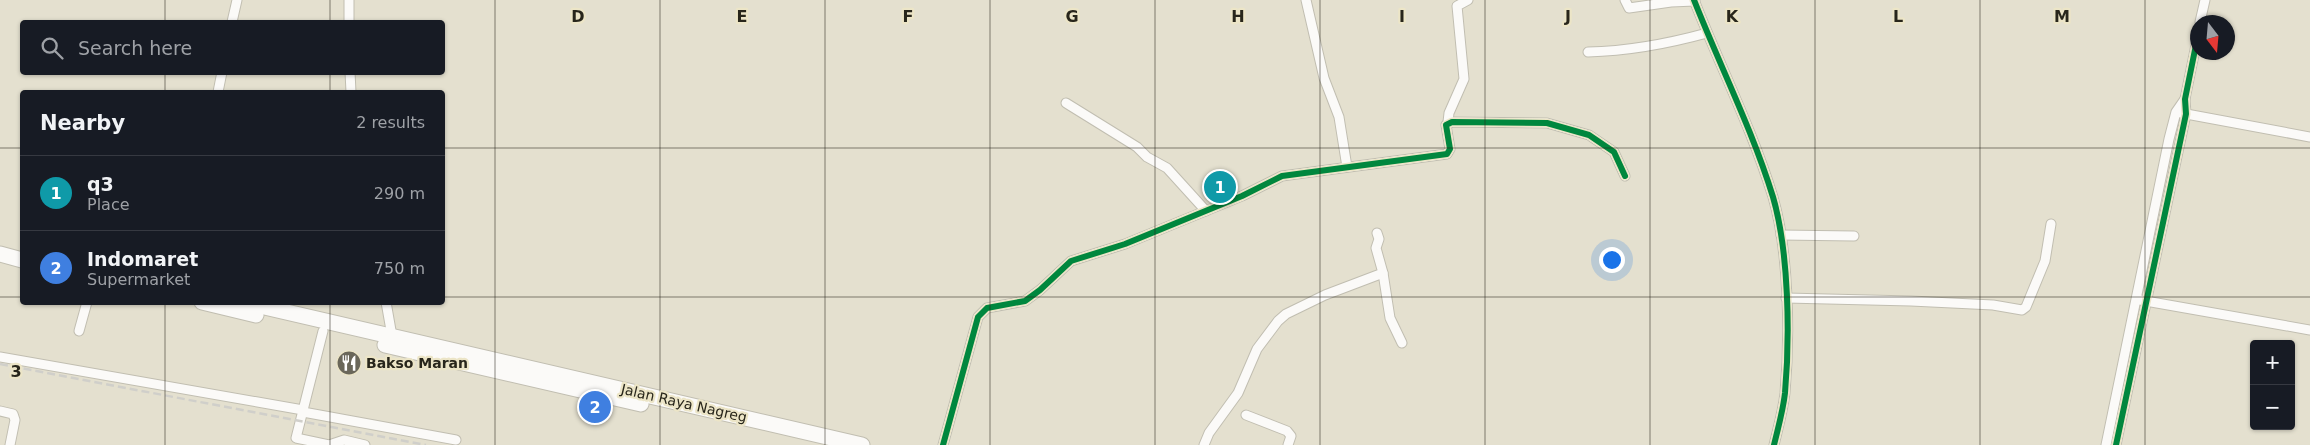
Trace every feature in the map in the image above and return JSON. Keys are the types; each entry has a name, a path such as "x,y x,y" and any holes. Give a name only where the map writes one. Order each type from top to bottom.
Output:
{"highway":[{"path":"0,246 20,251"},
{"path":"0,254 20,259"},
{"name":"Jalan Raya Nagreg","path":"215,305 820,445"},
{"name":"Jalan Raya Nagreg","path":"256,305 862,445"}],"street":[{"path":"232,20 237,0"},
{"path":"349,0 349,20"},
{"path":"1306,0 1324,78 1339,118 1347,167"},
{"path":"943,445 980,312 991,307 1025,301 1040,290 1071,261 1125,244 1206,211 1282,176 1447,154 1450,151 1446,126 1449,113 1464,79 1457,6 1468,0"},
{"path":"1625,0 1626,7 1631,8 1671,2 1694,1 1749,129 1773,198 1781,235 1786,298 1785,394 1774,445"},
{"path":"2202,15 2205,0"},
{"path":"1588,52 1636,50 1666,44 1707,32"},
{"path":"2116,445 2186,114 2185,99 2193,60"},
{"path":"218,90 221,75"},
{"path":"350,75 350,90"},
{"path":"2106,445 2176,112 2185,99"},
{"path":"1066,103 1137,147 1147,157 1167,168 1206,211"},
{"path":"2176,112 2310,137"},
{"path":"1448,122 1547,124 1580,132 1599,140 1614,152 1625,176"},
{"path":"1786,298 1993,305 2022,310 2026,307 2045,261 2051,224"},
{"path":"1377,233 1379,239 1376,248 1383,273 1390,318 1402,343"},
{"path":"1781,235 1854,236"},
{"path":"1204,445 1209,433 1238,393 1257,349 1278,321 1325,295 1383,273"},
{"path":"2136,300 2310,330"},
{"path":"79,331 86,305"},
{"path":"387,305 392,336"},
{"path":"323,331 296,438 310,443 329,444 344,440 365,445"},
{"path":"0,357 456,440"},
{"path":"0,410 14,414 15,420 10,445"},
{"path":"1246,415 1287,431 1291,436 1288,445"}],"railway":[{"path":"0,364 426,445"}],"cycle path":[{"path":"1694,0 1746,122 1765,172 1778,219 1785,268 1788,320 1784,400 1774,445"},
{"path":"2116,445 2186,114 2185,99 2193,60"},
{"path":"943,445 978,317 987,308 1025,301 1040,290 1071,261 1125,244 1242,196 1282,176 1447,154 1450,149 1446,125 1452,122 1547,123 1589,135 1614,152 1625,176"}],"place":[{"name":"q3","path":"1220,187"},
{"name":"Bakso Maran","path":"349,363"},
{"name":"Indomaret","path":"595,407"}]}
